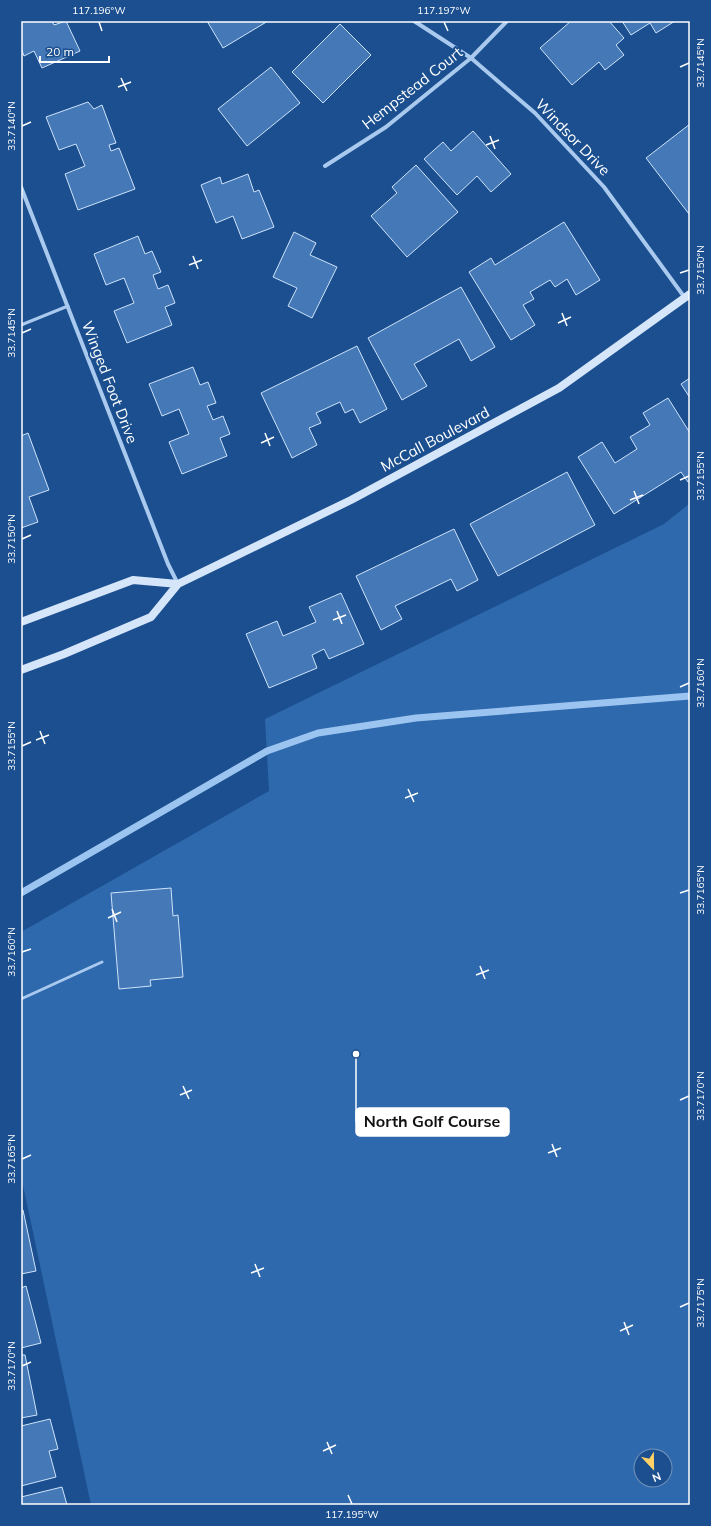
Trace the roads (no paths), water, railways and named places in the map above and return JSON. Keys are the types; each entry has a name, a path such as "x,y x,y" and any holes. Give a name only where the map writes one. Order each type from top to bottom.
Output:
{"main road":[{"name":"McCall Boulevard","path":"21,670 64,654 151,617 178,584 351,500 559,388 688,296"},
{"path":"21,622 133,580 178,584"}],"street":[{"name":"Windsor Drive","path":"414,21 471,58 535,113 604,187 688,296"},
{"name":"Hempstead Court","path":"325,166 386,127 471,58 506,21"},
{"name":"Winged Foot Drive","path":"22,190 168,564 178,584"}],"lane":[{"path":"21,325 68,306"},
{"path":"21,998 102,962"}],"waterway":[{"path":"21,893 267,751 318,733 416,718 690,696"}],"place":[{"name":"North Golf Course","path":"356,1054"}]}
